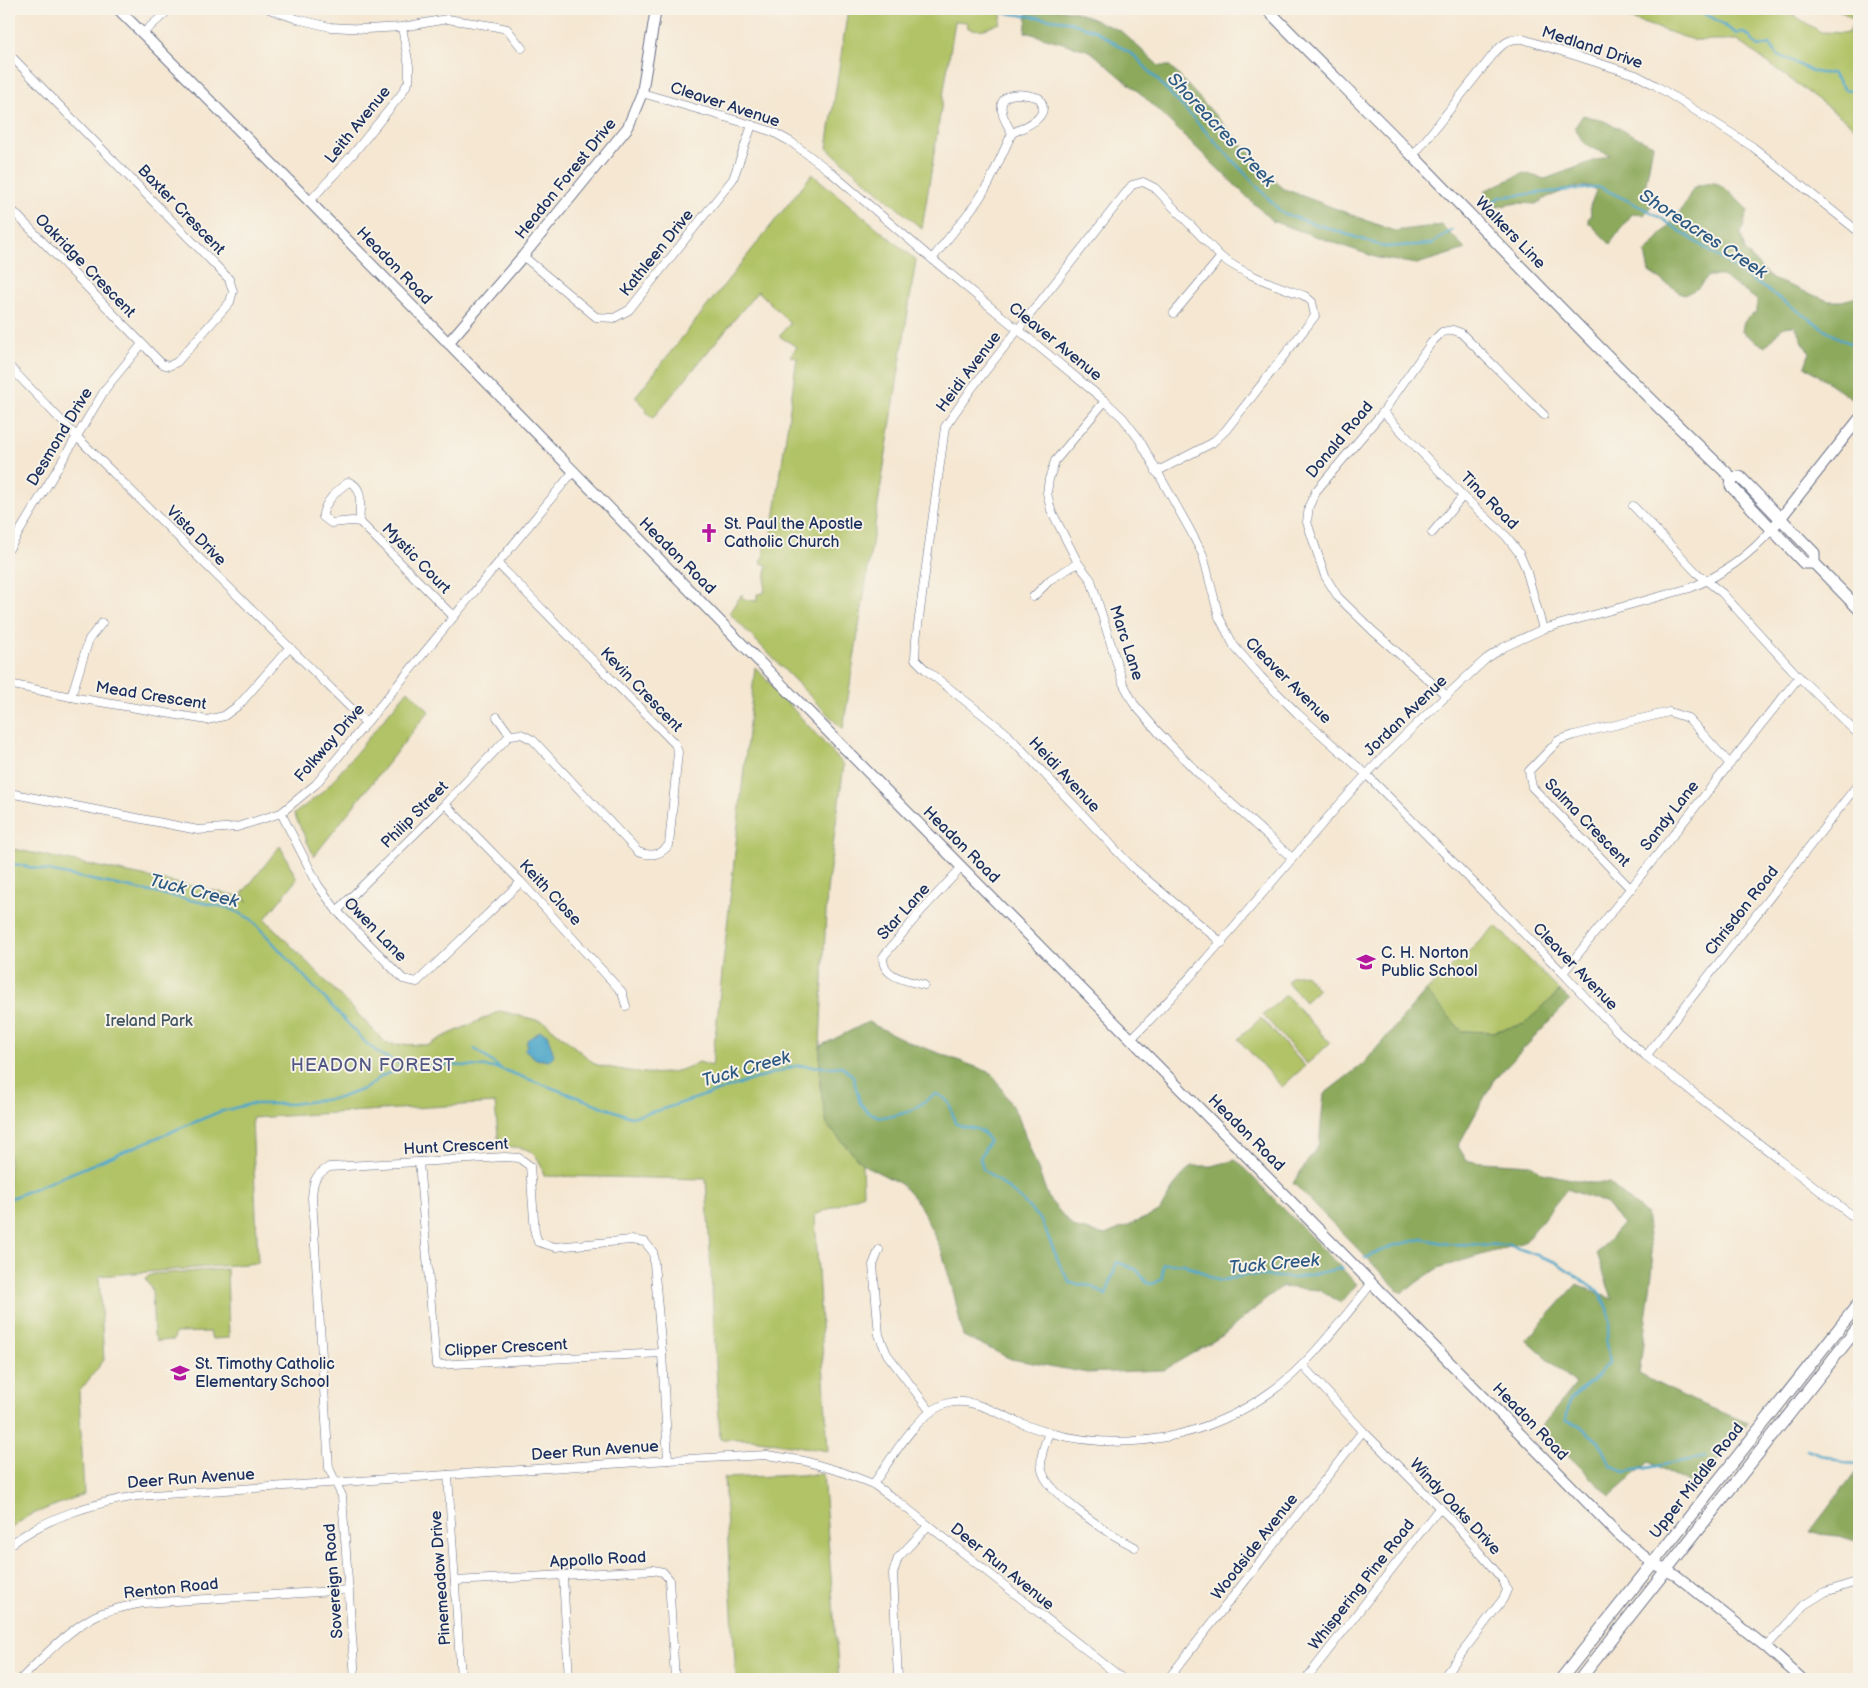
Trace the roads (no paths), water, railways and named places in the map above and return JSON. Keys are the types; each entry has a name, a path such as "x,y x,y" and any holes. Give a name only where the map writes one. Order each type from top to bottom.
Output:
{"main road":[{"name":"Walkers Line","path":"1273,11 1529,276 1732,478 1731,486 1814,553 1814,563 1859,609"},
{"name":"Upper Middle Road","path":"1561,1679 1859,1303"},
{"name":"Upper Middle Road","path":"1580,1679 1859,1326"}],"street":[{"name":"Headon Road","path":"118,9 1618,1534 1652,1563 1677,1576 1766,1647 1802,1679"},
{"path":"143,33 170,9"},
{"path":"270,9 297,19 330,27 402,28 447,19 493,26 507,29 522,48"},
{"name":"Headon Forest Drive","path":"448,343 523,256 628,127 642,93 656,9"},
{"name":"Leith Avenue","path":"309,202 353,154 400,96 409,81 409,66 402,28"},
{"name":"Medland Drive","path":"1413,156 1496,51 1514,38 1523,39 1636,75 1655,85 1753,147 1859,232"},
{"name":"Baxter Crescent","path":"9,54 229,279 233,291 230,302 177,362 169,366 162,364 142,344"},
{"name":"Cleaver Avenue","path":"642,93 773,132 811,156 1018,331 1105,401 1123,418 1139,438 1202,555 1219,617 1234,646 1261,678 1297,713 1366,774 1563,973 1618,1032 1646,1056 1859,1221"},
{"path":"932,259 977,202 989,183 1012,134 1040,118 1044,111 1044,104 1039,98 1015,93 1009,95 1004,101 1001,109 1012,134"},
{"name":"Kathleen Drive","path":"523,256 596,317 614,318 629,310 733,179 752,125"},
{"name":"Heidi Avenue","path":"1156,472 1212,443 1226,430 1315,316 1312,302 1305,296 1251,275 1221,257 1155,188 1143,182 1132,185 972,388 945,427 915,659 926,670 1005,732 1133,868 1222,943"},
{"name":"Oakridge Crescent","path":"9,207 142,344"},
{"path":"1174,313 1221,257"},
{"name":"Donald Road","path":"1446,696 1373,632 1338,597 1325,576 1307,522 1309,506 1316,491 1383,412 1431,343 1442,332 1453,330 1461,333 1544,415"},
{"name":"Desmond Drive","path":"9,549 106,388 142,344"},
{"name":"Vista Drive","path":"9,366 77,437 366,723"},
{"name":"Marc Lane","path":"1105,401 1055,461 1047,493 1051,510 1078,563 1091,580 1123,684 1134,704 1199,774 1292,858"},
{"name":"Tina Road","path":"1383,412 1463,496 1507,537 1519,553 1526,569 1543,629"},
{"path":"1776,524 1859,419"},
{"name":"Folkway Drive","path":"9,793 198,830 238,827 281,812 316,784 452,616 498,564 573,472"},
{"name":"Mystic Court","path":"360,522 331,523 323,517 326,506 343,486 349,482 356,484 359,489 360,522 452,616"},
{"path":"1432,533 1463,496"},
{"path":"1633,506 1697,573 1722,593 1799,677 1859,734"},
{"name":"Jordan Avenue","path":"1131,1039 1162,1009 1222,943 1292,858 1366,774 1486,659 1504,647 1543,629 1690,588 1707,581 1723,573 1750,552 1776,524"},
{"path":"1033,597 1051,580 1078,563"},
{"name":"Kevin Crescent","path":"498,564 675,744 678,752 670,845 663,852 648,856 638,852 533,740 521,734 510,735"},
{"path":"71,698 89,639 102,623"},
{"name":"Mead Crescent","path":"9,684 71,698 207,720 224,716 239,705 290,647"},
{"name":"Sandy Lane","path":"1563,973 1799,677"},
{"name":"Salma Crescent","path":"1631,888 1532,787 1529,771 1559,740 1669,712 1688,718 1730,764"},
{"path":"497,717 510,735"},
{"name":"Philip Street","path":"337,912 445,804 510,735"},
{"name":"Chrisdon Road","path":"1646,1056 1859,783"},
{"name":"Keith Close","path":"445,804 521,882 622,992 626,1006"},
{"name":"Owen Lane","path":"281,812 318,885 337,912 403,979 417,982 521,882"},
{"name":"Star Lane","path":"924,985 903,980 893,975 884,967 883,957 962,868"},
{"name":"Hunt Crescent","path":"336,1482 329,1468 312,1198 313,1183 318,1174 329,1167 505,1157 519,1158 530,1166 538,1242 555,1247 631,1240 645,1242 653,1252 662,1353 668,1460"},
{"name":"Clipper Crescent","path":"419,1162 436,1366 662,1353"},
{"path":"878,1250 873,1264 879,1335 887,1354 930,1412"},
{"path":"873,1484 918,1422 930,1412 950,1403 977,1404 1022,1424 1049,1432 1076,1438 1110,1442 1146,1440 1181,1434 1216,1424 1273,1390 1302,1365 1372,1282"},
{"name":"Windy Oaks Drive","path":"1302,1365 1363,1431 1440,1507 1503,1580 1507,1590 1503,1599 1442,1679"},
{"name":"Woodside Avenue","path":"1168,1679 1363,1431"},
{"path":"1049,1432 1041,1457 1042,1471 1047,1480 1055,1490 1080,1512 1120,1540 1135,1547"},
{"name":"Deer Run Avenue","path":"9,1546 16,1540 46,1524 91,1505 115,1499 155,1494 767,1455 805,1461 873,1484 1123,1679"},
{"name":"Pinemeadow Drive","path":"448,1475 461,1679"},
{"name":"Sovereign Road","path":"336,1482 342,1496 355,1679"},
{"name":"Whispering Pine Road","path":"1306,1679 1440,1507"},
{"path":"898,1679 893,1572 898,1558 928,1526"},
{"name":"Appollo Road","path":"455,1581 653,1570 663,1572 669,1579 675,1679"},
{"path":"563,1576 570,1679"},
{"path":"1766,1647 1804,1605 1825,1592 1859,1580"},
{"name":"Renton Road","path":"21,1679 74,1631 95,1616 117,1609 144,1603 349,1590"}],"water":[{"path":"540,1031 547,1034 554,1055 549,1061 536,1059 524,1049 527,1046 527,1040"}],"waterway":[{"name":"Shoreacres Creek","path":"975,9 1066,21 1096,31 1136,57 1282,213 1385,247 1431,244 1452,230"},
{"name":"Shoreacres Creek","path":"1693,9 1713,18 1737,34 1741,32 1748,35 1758,47 1770,44 1778,56 1809,70 1832,73 1845,90 1859,89"},
{"name":"Shoreacres Creek","path":"1491,203 1500,197 1600,187 1655,214 1835,336 1859,348"},
{"name":"Tuck Creek","path":"9,863 229,908 251,919 366,1043 381,1055 405,1066"},
{"name":"Tuck Creek","path":"475,1049 500,1068"},
{"name":"Tuck Creek","path":"9,1199 219,1112 250,1104 291,1104 339,1098 366,1088 382,1076 405,1066 421,1064 501,1069 631,1117 660,1110 795,1066 841,1066 853,1076 860,1103 868,1112 880,1117 893,1116 911,1111 935,1094 947,1101 955,1123 981,1131 989,1141 980,1158 983,1169 1020,1198 1042,1222 1060,1265 1070,1283 1091,1286 1106,1295 1117,1262 1137,1270 1147,1283 1153,1284 1162,1279 1163,1264 1184,1264 1220,1281 1246,1275 1295,1278 1342,1268"},
{"name":"Tuck Creek","path":"1365,1258 1392,1246 1422,1239 1449,1244 1509,1245 1556,1262 1598,1291 1608,1308 1610,1323 1606,1342 1609,1363 1570,1399 1566,1420 1579,1425 1599,1442 1610,1465 1625,1472 1705,1457"},
{"name":"Tuck Creek","path":"1807,1449 1844,1463 1859,1464"}],"place":[{"name":"St. Paul the Apostle Catholic Church","path":"709,533"},
{"name":"C. H. Norton Public School","path":"1366,962"},
{"name":"St. Timothy Catholic Elementary School","path":"180,1373"}],"district":[{"name":"HEADON FOREST","path":"373,1065"}],"park label":[{"name":"Ireland Park","path":"149,1021"}]}
